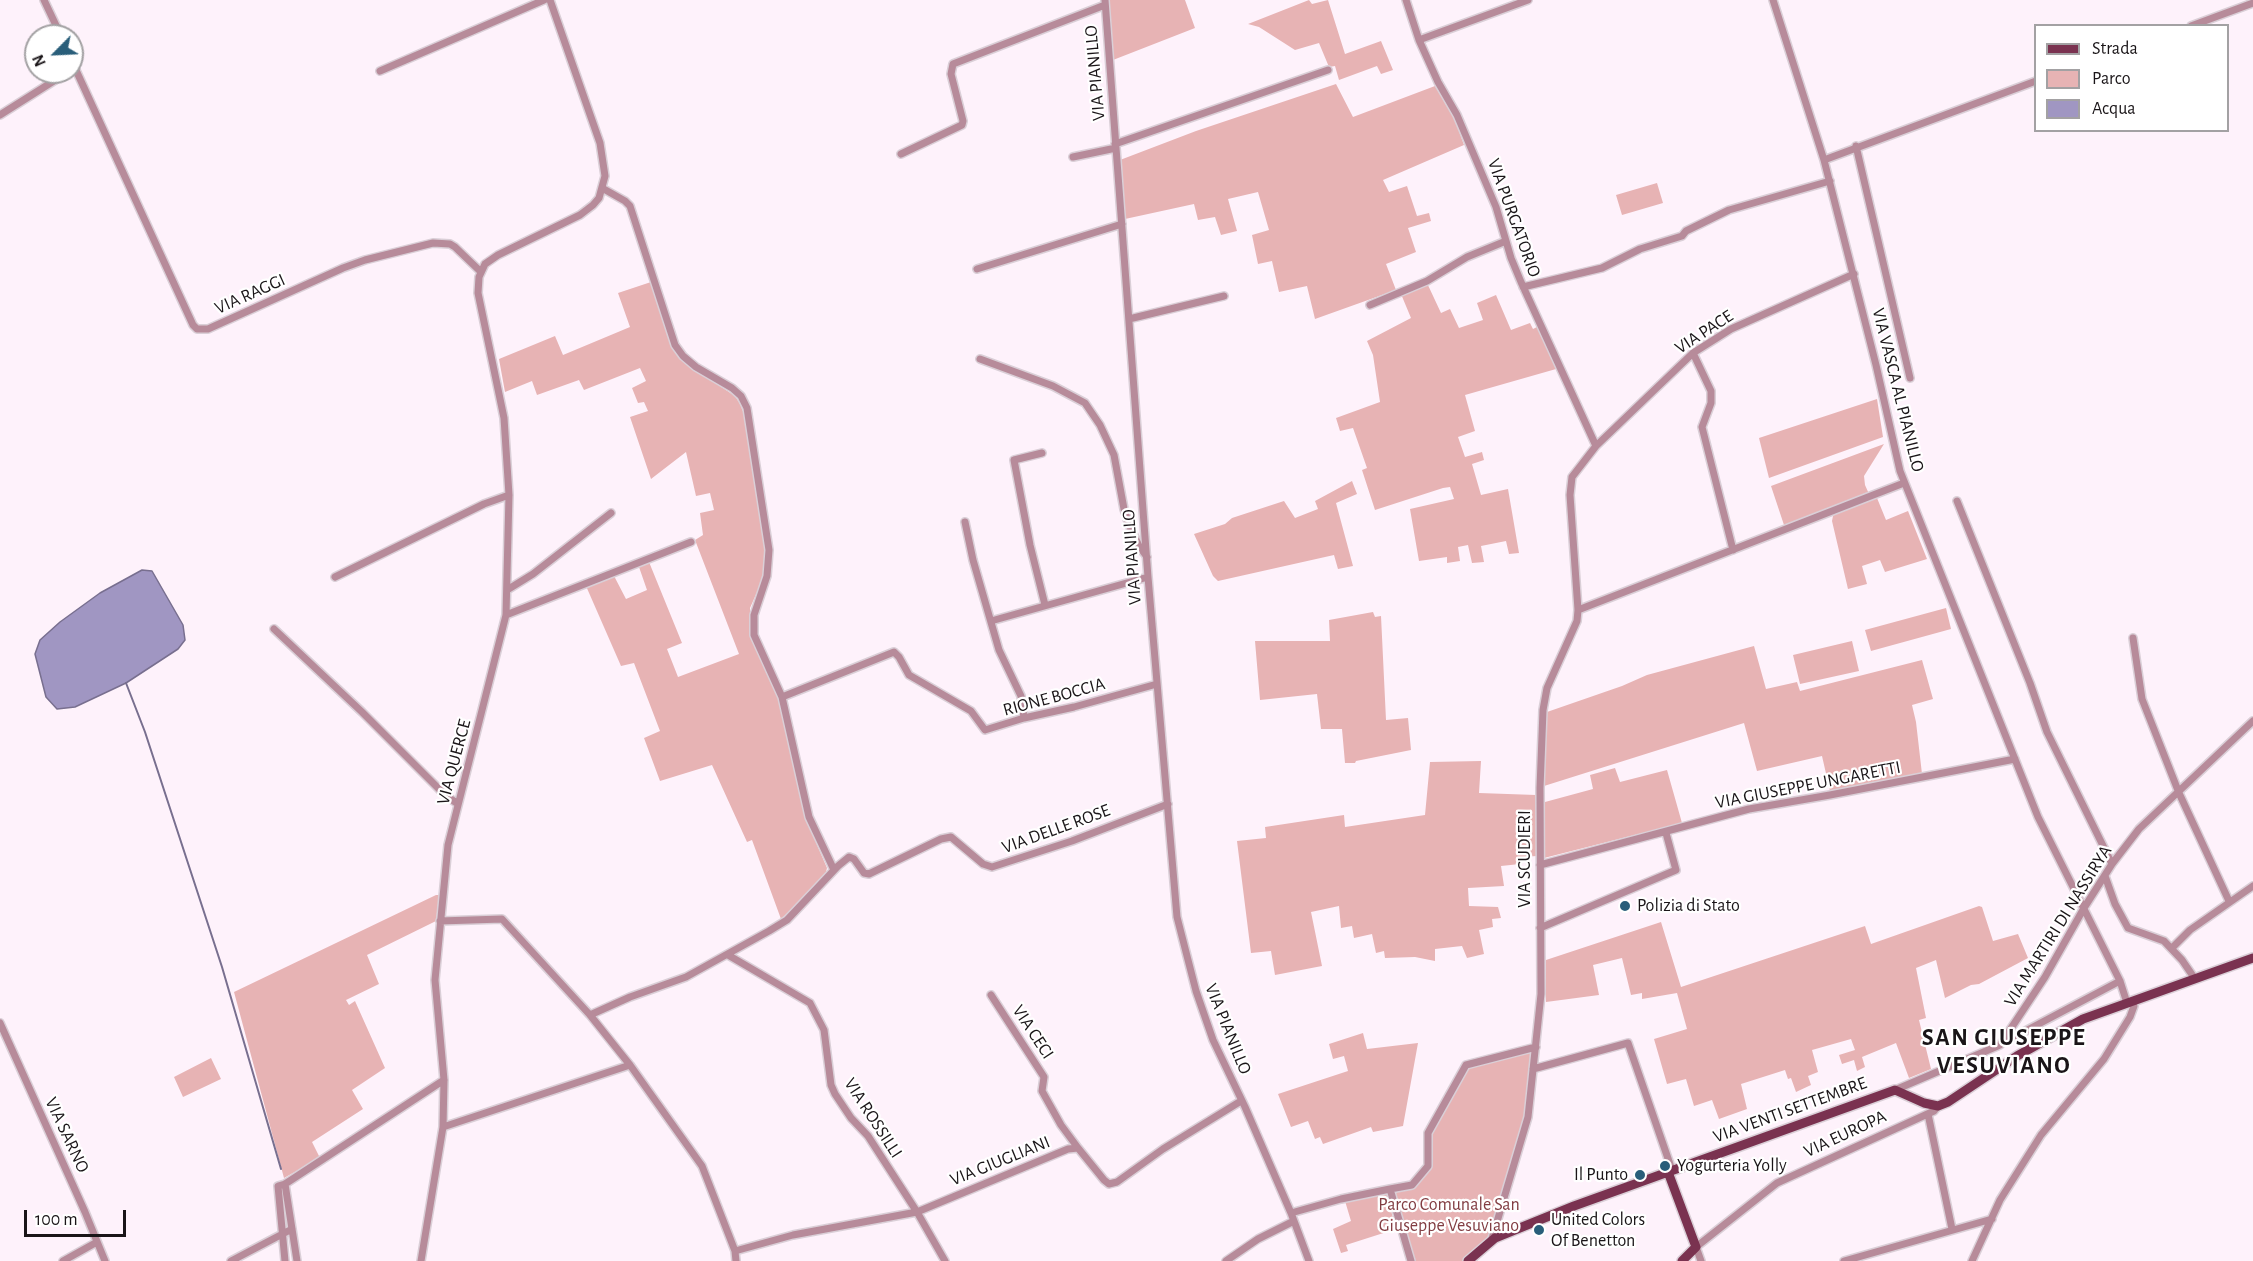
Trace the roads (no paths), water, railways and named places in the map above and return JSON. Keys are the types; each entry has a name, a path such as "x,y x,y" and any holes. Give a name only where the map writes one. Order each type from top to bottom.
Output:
{"main road":[{"path":"1894,1090 1912,1099 1938,1106 1966,1091 2060,1030 2083,1019 2253,958"},
{"name":"VIA VENTI SETTEMBRE","path":"1468,1261 1493,1240 1574,1206 1894,1090"},
{"path":"1670,1171 1696,1247"},
{"name":"VIA EUROPA","path":"1682,1261 1696,1247"}],"street":[{"path":"44,0 55,24"},
{"path":"380,71 544,0"},
{"path":"481,272 485,264 498,255 580,215 599,198 605,176 605,163 600,143 549,0"},
{"name":"VIA PURGATORIO","path":"1406,0 1419,40 1438,82 1457,115 1496,207 1523,287 1596,446"},
{"path":"1419,40 1528,0"},
{"name":"VIA VASCA AL PIANILLO","path":"1773,0 1830,181 1904,483 2038,817 2130,1002"},
{"path":"901,154 962,125 963,121 951,74 952,64 1105,3"},
{"name":"VIA PIANILLO","path":"1105,3 1174,895 1186,956 1213,1040 1292,1217 1309,1261"},
{"path":"2196,24 2253,3"},
{"path":"1073,157 1115,146 1328,70"},
{"path":"1824,160 1856,146 2034,82"},
{"name":"VIA RAGGI","path":"0,116 48,84"},
{"name":"VIA RAGGI","path":"80,84 193,325 197,329 208,329 343,268 365,260 433,243 450,244 455,247 481,272"},
{"path":"1856,146 1910,378"},
{"path":"1523,287 1602,268 1640,249 1682,236 1686,231 1729,210 1830,181"},
{"path":"602,188 630,206 675,345 683,356 696,366 732,388 741,396 747,408 769,550 767,576 754,615 754,635 782,697 809,817 834,870"},
{"path":"977,269 1122,224"},
{"path":"1371,305 1427,281 1467,257 1506,241"},
{"name":"VIA QUERCE","path":"421,1261 443,1127 444,1080 435,980 448,845 506,615 509,495 504,418 478,293 481,272"},
{"name":"VIA PACE","path":"1572,477 1596,446 1693,353 1731,329 1854,274"},
{"path":"1129,319 1224,297"},
{"path":"1693,353 1711,391 1711,403 1702,427 1733,550"},
{"path":"980,359 1053,386 1085,403 1100,424 1114,455 1124,509 1139,546 1147,557"},
{"path":"1042,453 1014,460 1030,545 1045,605"},
{"name":"VIA SCUDIERI","path":"1493,1240 1528,1117 1536,1047 1541,994 1540,866 1543,710 1552,672 1577,621 1578,610 1570,495 1572,477"},
{"path":"1578,610 1904,483"},
{"path":"335,577 484,504 509,495"},
{"path":"1957,501 2048,732 2112,864"},
{"path":"507,590 534,574 611,513"},
{"path":"965,522 973,560 999,650 1021,696 1023,718"},
{"path":"506,615 691,542"},
{"path":"991,621 1148,577"},
{"path":"274,629 445,795 458,804"},
{"path":"2133,638 2142,699 2178,793 2229,901"},
{"name":"RIONE BOCCIA","path":"782,697 894,652 909,675 971,711 985,730 1157,684"},
{"name":"VIA MARTIRI DI NASSIRYA","path":"1894,1090 1997,1047 2006,1038 2112,864 2139,829 2253,721"},
{"name":"VIA GIUSEPPE UNGARETTI","path":"1540,866 1666,833 1749,808 1830,795 2015,759"},
{"name":"VIA DELLE ROSE","path":"590,1015 630,997 686,977 787,920 849,856 864,873 869,874 941,839 951,837 982,864 992,867 1072,842 1168,804"},
{"path":"1540,928 1676,870 1666,833"},
{"path":"2105,876 2115,904 2128,928 2158,938 2172,948 2195,979"},
{"path":"2172,948 2190,930 2253,886"},
{"path":"440,921 502,919 590,1015 630,1065 702,1166 735,1251 736,1261"},
{"name":"VIA ROSSILLI","path":"728,955 810,1003 824,1030 831,1085 835,1094 851,1118 868,1136 917,1212 945,1261"},
{"path":"2006,1038 2016,1036 2120,981"},
{"name":"VIA CECI","path":"991,995 1044,1077 1042,1091 1061,1125 1078,1148"},
{"path":"1972,1261 2000,1200 2041,1135 2104,1059 2130,1017 2134,1006 2130,1002"},
{"name":"VIA SARNO","path":"0,1023 105,1261"},
{"path":"1533,1069 1628,1043 1670,1171"},
{"path":"1226,1261 1292,1217 1341,1199 1412,1185 1428,1166 1428,1133 1466,1065 1536,1047"},
{"path":"443,1127 630,1065"},
{"path":"285,1261 277,1190 280,1184 285,1184 444,1080"},
{"name":"VIA GIUGLIANI","path":"735,1251 793,1235 917,1212 1068,1149 1078,1148 1104,1180 1109,1184 1117,1182 1162,1149 1241,1101"},
{"name":"VIA EUROPA","path":"1696,1247 1777,1183 1928,1114 1938,1106"},
{"path":"1928,1114 1952,1229"},
{"path":"285,1184 297,1261"},
{"path":"1390,1189 1411,1261"},
{"path":"1844,1261 1992,1219"},
{"path":"231,1261 292,1229"},
{"path":"63,1261 98,1242"},
{"path":"1696,1247 1701,1261"}],"water":[{"path":"142,570 152,571 183,625 185,640 178,649 126,683 75,707 57,709 46,697 35,654 40,640 60,622 100,593"}],"waterway":[{"path":"126,683 145,732 222,967 281,1169"}],"place":[{"name":"Polizia di Stato","path":"1625,906"},
{"name":"Yogurteria Yolly","path":"1665,1166"},
{"name":"Il Punto","path":"1640,1175"},
{"name":"United Colors Of Benetton","path":"1539,1230"}],"district":[{"name":"SAN GIUSEPPE VESUVIANO","path":"2004,1052"}],"park label":[{"name":"Parco Comunale San Giuseppe Vesuviano","path":"1449,1215"}]}
